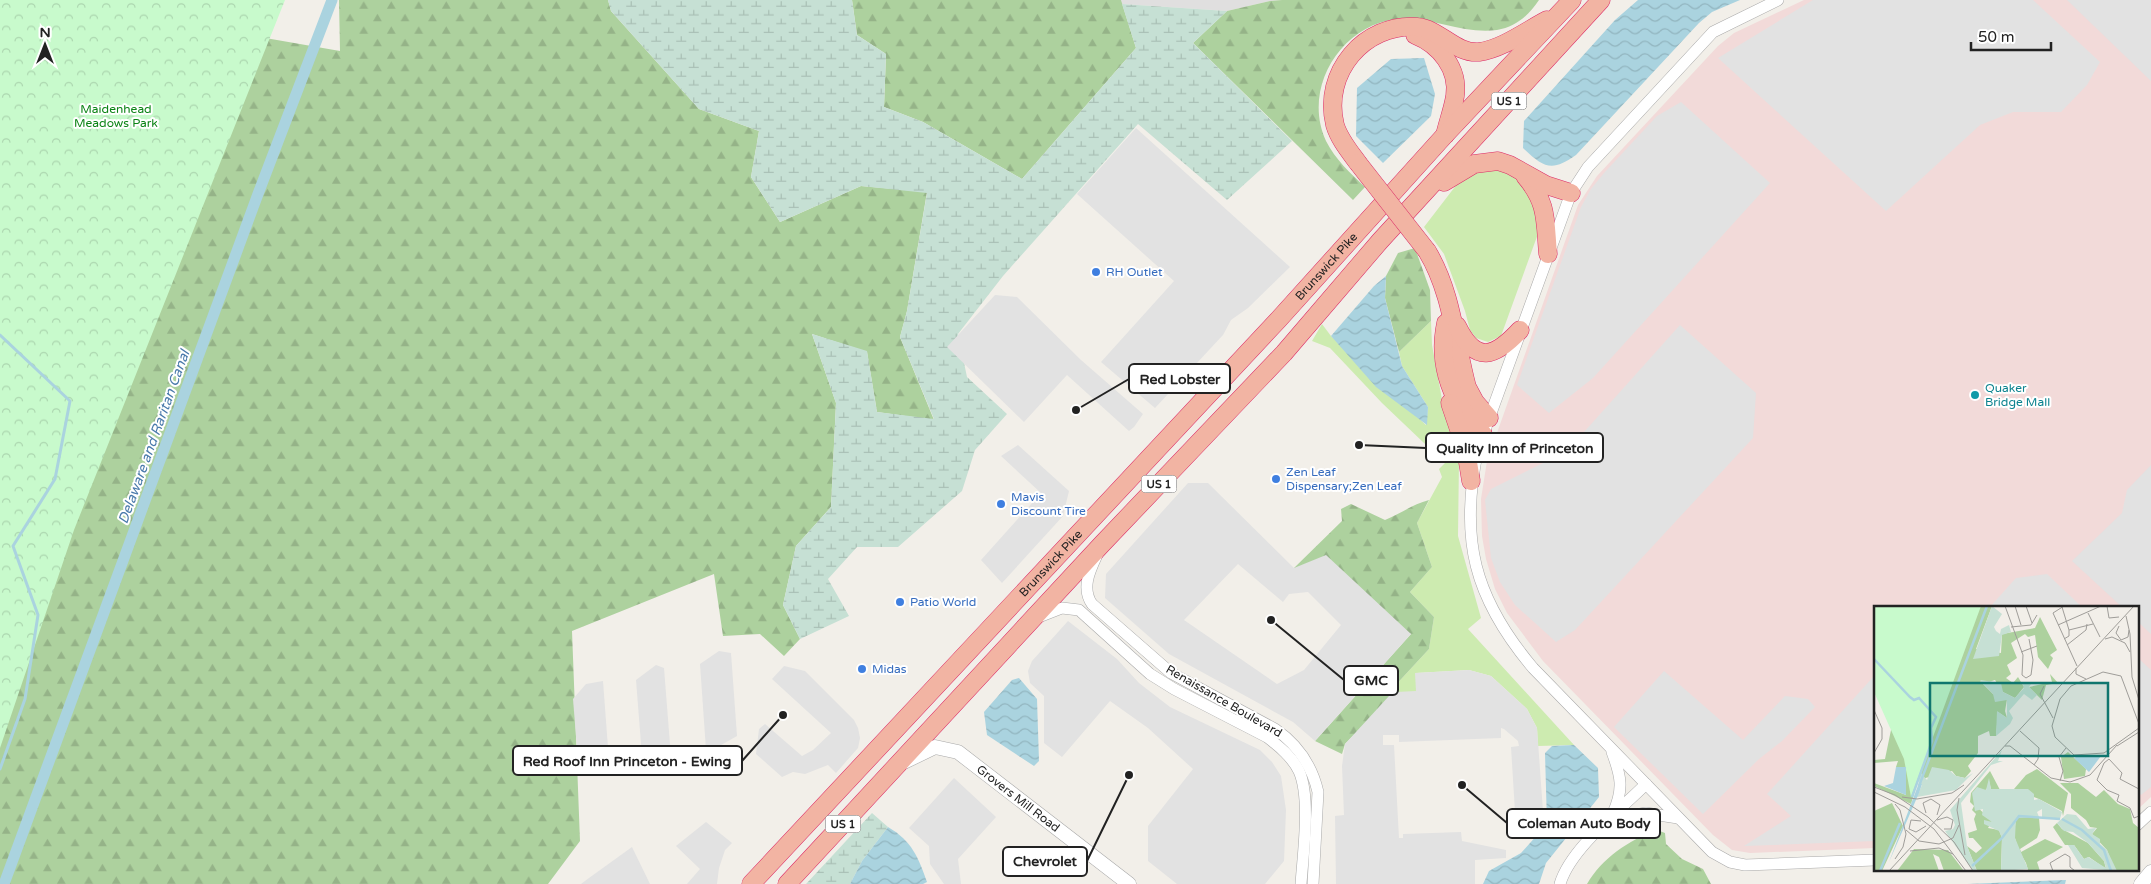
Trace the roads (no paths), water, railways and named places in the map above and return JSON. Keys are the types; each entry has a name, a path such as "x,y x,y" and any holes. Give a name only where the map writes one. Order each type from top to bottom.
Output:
{"highway":[{"name":"Brunswick Pike","path":"751,884 1279,319 1444,136 1572,0"},
{"name":"Brunswick Pike","path":"787,884 1102,544 1284,353 1346,280 1601,0"},
{"path":"1486,426 1467,387 1443,282 1427,251 1358,164 1343,141 1335,124 1333,112 1336,86 1344,63 1350,54 1365,40 1382,33 1403,28 1425,29 1436,33 1454,46 1476,52 1497,49 1522,33 1559,14"},
{"path":"1382,33 1400,32 1420,37 1439,50 1447,60 1454,77 1455,91 1444,136"},
{"path":"1417,202 1464,168 1483,162 1503,162 1523,174 1571,194"},
{"path":"1523,174 1541,198 1545,215 1548,254"},
{"path":"1449,310 1464,341 1480,352 1491,352 1501,348 1520,330"},
{"path":"1449,310 1444,333 1446,375 1450,401 1466,450 1471,481"},
{"path":"1446,375 1460,407 1472,424 1486,426"}],"street":[{"path":"1778,0 1713,32 1588,167 1571,194 1486,426 1471,481 1470,522 1472,549 1487,600 1517,649 1712,852 1735,863 1751,865 1874,860"},
{"name":"Renaissance Boulevard","path":"1102,544 1087,580 1088,598 1092,604 1171,673 1275,728 1290,741 1304,758 1315,779 1318,792 1312,884"},
{"name":"Renaissance Boulevard","path":"1031,621 1056,609 1068,608 1079,610 1150,674 1281,747 1300,772 1305,805 1301,884"},
{"name":"Grovers Mill Road","path":"899,765 935,747 958,752 1129,884"},
{"path":"1610,820 1616,805 1620,782 1620,773 1611,748"},
{"path":"1560,884 1568,865 1578,851 1646,784"},
{"path":"2138,824 2151,812"},
{"path":"1610,820 1646,813 1678,818"},
{"path":"2141,884 2151,872"}],"water":[{"path":"1638,0 1740,0 1712,12 1699,23 1576,155 1554,166 1537,160 1523,148 1524,121 1615,20"},
{"path":"1424,58 1435,94 1431,116 1383,163 1356,136 1357,88 1391,59"},
{"path":"1386,276 1385,298 1402,366 1428,407 1427,425 1376,387 1331,336 1374,286"},
{"path":"1019,678 1037,699 1039,761 1034,766 987,735 984,712 1012,680"},
{"path":"1574,745 1598,768 1599,797 1546,863 1539,884 1483,884 1489,871 1521,853 1547,824 1545,753 1552,746"},
{"path":"888,827 909,844 927,882 923,884 850,884 862,861"},
{"path":"2066,880 2065,884 1967,884"}],"waterway":[{"name":"Delaware and Raritan Canal","path":"4,884 258,194 332,0"},
{"path":"0,335 70,401 55,479 13,546 38,615 25,699 0,769"}],"place":[{"name":"RH Outlet","path":"1096,272"},
{"name":"Quaker Bridge Mall","path":"1975,395"},
{"name":"Red Lobster","path":"1076,410"},
{"name":"Quality Inn of Princeton","path":"1359,445"},
{"name":"Zen Leaf Dispensary;Zen Leaf","path":"1276,479"},
{"name":"Mavis Discount Tire","path":"1001,504"},
{"name":"Patio World","path":"900,602"},
{"name":"GMC","path":"1271,620"},
{"name":"Midas","path":"862,669"},
{"name":"Red Roof Inn Princeton - Ewing","path":"783,715"},
{"name":"Chevrolet","path":"1129,775"},
{"name":"Coleman Auto Body","path":"1462,785"}],"park label":[{"name":"Maidenhead Meadows Park","path":"116,116"}]}
